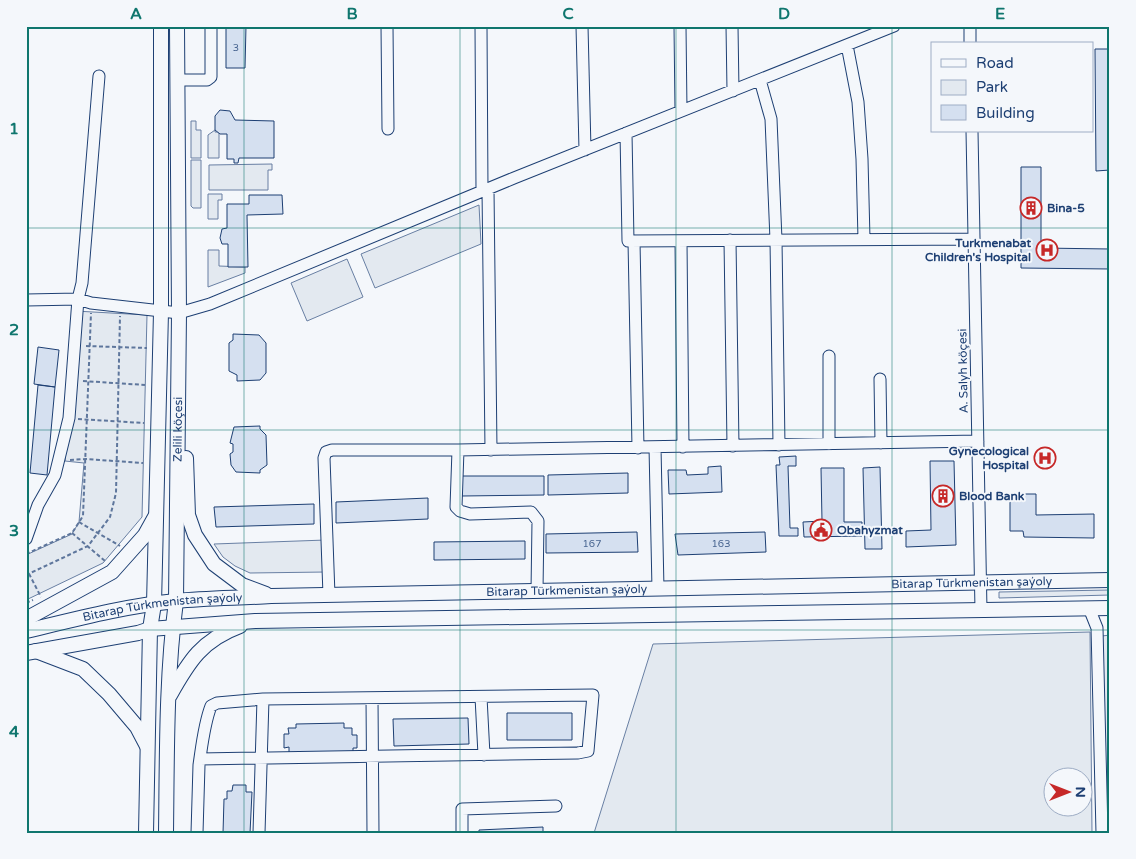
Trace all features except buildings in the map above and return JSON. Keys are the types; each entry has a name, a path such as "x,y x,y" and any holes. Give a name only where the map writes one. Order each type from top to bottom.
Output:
{"main road":[{"name":"Zelili köçesi","path":"146,833 150,629 154,604 161,312 161,26"},
{"name":"Zelili köçesi","path":"166,833 169,698 176,601 177,26"},
{"path":"177,445 186,452 188,515 195,534 214,564 242,585 271,596"},
{"path":"26,619 112,572 146,534 156,514"},
{"name":"Bitarap Türkmenistan şaýoly","path":"26,631 104,612 154,604 271,596 1110,580"},
{"name":"Bitarap Türkmenistan şaýoly","path":"31,652 138,633 150,629 254,620 1110,608"},
{"path":"169,698 180,676 202,647 224,632 254,620"},
{"path":"31,652 83,669 109,694 137,727 148,748"}],"street":[{"path":"178,80 207,80 211,77 211,26"},
{"path":"387,26 388,129"},
{"path":"481,26 491,450"},
{"path":"582,26 585,150"},
{"path":"680,26 681,111"},
{"path":"732,26 733,91"},
{"path":"26,300 78,299 91,303 178,313 210,304 485,190 894,26"},
{"path":"970,26 970,42"},
{"path":"847,45 858,102 862,159 864,239"},
{"path":"26,539 38,505 55,475 69,418 73,345 78,299 82,283 99,76"},
{"path":"760,80 771,118 776,240 779,445"},
{"name":"A. Salyh köçesi","path":"972,132 981,610"},
{"path":"626,133 628,241 974,239"},
{"path":"681,240 683,447"},
{"path":"730,240 733,446"},
{"path":"634,241 638,448"},
{"path":"829,356 829,444"},
{"path":"880,379 881,443"},
{"path":"329,595 324,458 326,452 332,450 638,448 978,441"},
{"path":"655,447 658,589"},
{"path":"458,450 456,506 460,511 470,514 531,512 538,521 537,591"},
{"path":"1089,608 1097,628 1102,833"},
{"path":"197,833 200,759 204,727 211,706 224,701 593,695 588,751 578,754 200,759"},
{"path":"481,697 484,755"},
{"path":"372,698 373,833"},
{"path":"259,833 262,699"},
{"path":"462,833 462,810 556,806"}],"path":[{"path":"26,554 72,534 83,516 91,303"},
{"path":"26,575 88,546 110,517 116,493 121,306"},
{"path":"73,345 147,348"},
{"path":"71,380 145,385"},
{"path":"69,418 144,423"},
{"path":"65,461 86,459 143,463"},
{"path":"80,522 121,546 116,551"},
{"path":"72,534 88,546 104,562 110,556"},
{"path":"26,568 41,597 26,603"}],"green space":[{"path":"191,121 196,121 196,130 201,130 201,158 191,158"},
{"path":"215,130 215,132 219,132 219,158 208,158 208,135"},
{"path":"191,160 201,160 201,208 193,208 191,206"},
{"path":"272,164 272,170 268,170 268,190 209,190 209,165"},
{"path":"208,194 222,194 222,200 218,200 218,219 208,219"},
{"path":"479,205 481,244 375,288 361,254"},
{"path":"208,250 219,250 219,266 245,267 245,273 208,287"},
{"path":"347,259 363,297 307,321 291,283"},
{"path":"75,311 147,315 142,517 103,563 26,600 26,555 72,534 79,522 84,463 65,461"},
{"path":"326,540 326,572 250,573 235,566 223,557 214,544"},
{"path":"1110,590 1110,595 999,598 999,592"},
{"path":"1090,632 1091,766 1044,766 1044,816 1092,816 1092,833 594,833 653,644"},
{"path":"1110,635 1110,833 1107,833 1102,636"}],"place":[{"name":"Bina-5","path":"1031,208"},
{"name":"Turkmenabat Children's Hospital","path":"1047,250"},
{"name":"Gynecological Hospital","path":"1045,458"},
{"name":"Blood Bank","path":"943,496"},
{"name":"Obahyzmat","path":"821,530"}]}
